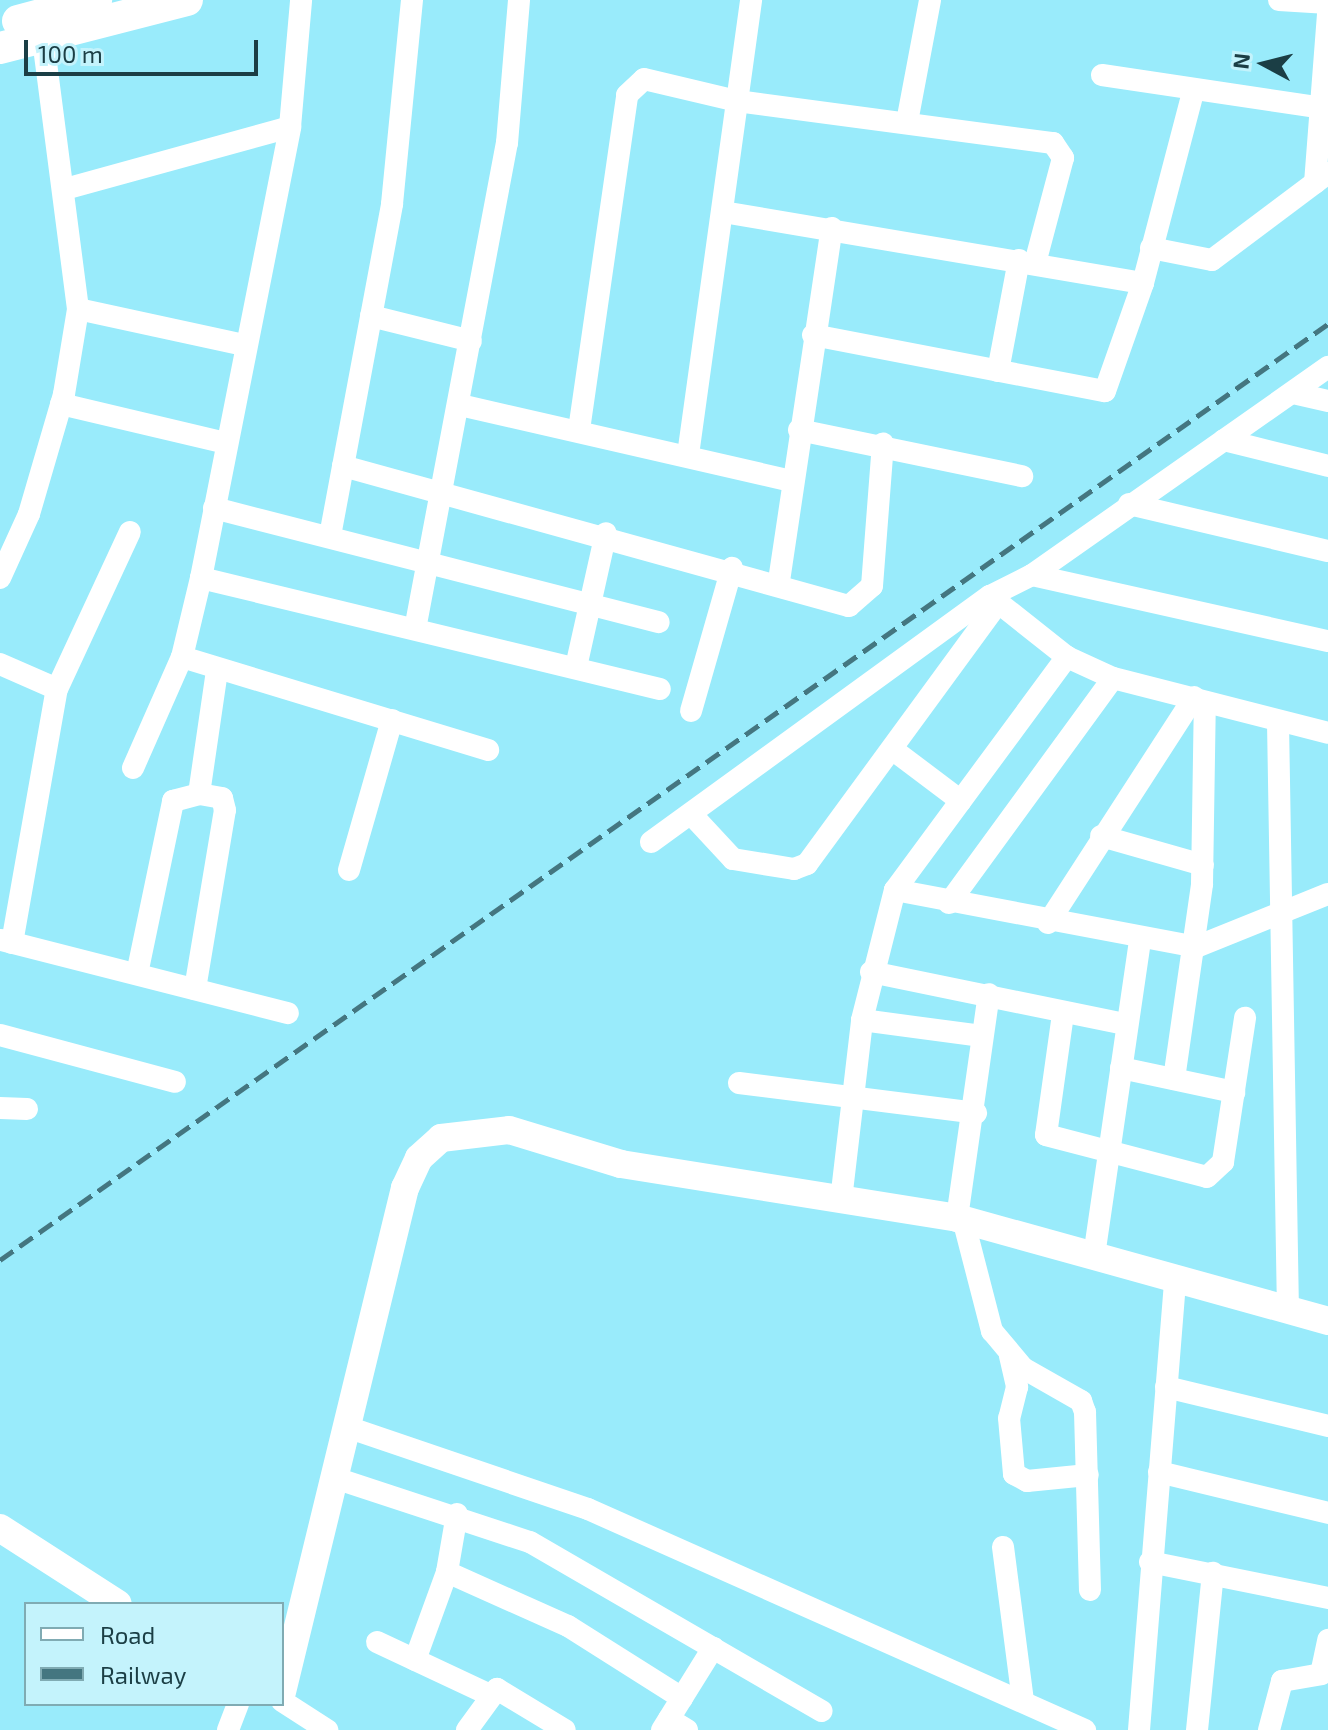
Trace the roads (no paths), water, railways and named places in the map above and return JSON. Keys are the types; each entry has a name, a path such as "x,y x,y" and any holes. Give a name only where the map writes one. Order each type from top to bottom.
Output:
{"highway":[{"path":"0,27 42,26 187,0"},
{"path":"0,48 89,1"}],"main road":[{"path":"284,1684 338,1479 405,1188 419,1158 441,1138 509,1130 621,1164 960,1219 1328,1321"},
{"path":"0,1528 115,1602"}],"street":[{"path":"133,768 182,657 201,578 290,127 301,0"},
{"path":"330,536 392,204 412,0"},
{"path":"416,624 445,492 507,143 519,0"},
{"path":"688,455 751,0"},
{"path":"907,122 930,0"},
{"path":"1279,0 1328,3"},
{"path":"1151,248 1212,260 1322,178 1316,107 1323,83 1328,15"},
{"path":"0,578 29,514 61,404 78,309 42,26"},
{"path":"1102,75 1193,93 1316,107"},
{"path":"579,430 627,95 644,79 737,101 907,122 1063,148 1027,261 998,371"},
{"path":"813,335 1105,391 1143,283 1193,93"},
{"path":"65,189 290,127"},
{"path":"723,212 1143,283"},
{"path":"779,581 791,481 832,228"},
{"path":"78,309 245,345"},
{"path":"371,316 471,341"},
{"path":"651,842 1328,367"},
{"path":"1293,393 1328,401"},
{"path":"61,404 226,443"},
{"path":"460,405 791,481"},
{"path":"799,430 883,443 1022,476"},
{"path":"1224,440 1328,466"},
{"path":"343,466 606,533 779,581 849,606 861,602 877,561 883,443"},
{"path":"1129,504 1328,551"},
{"path":"214,508 659,622"},
{"path":"130,532 57,689 6,941 288,1013"},
{"path":"576,667 606,533"},
{"path":"691,711 732,568"},
{"path":"1032,575 1328,641"},
{"path":"201,578 416,624 660,689"},
{"path":"994,600 1067,657 1113,678 1328,733"},
{"path":"692,815 724,855 794,869 807,864 892,749 994,600"},
{"path":"182,657 217,671 488,750"},
{"path":"841,1200 862,1020 871,972 895,890 1067,657"},
{"path":"0,664 57,689"},
{"path":"199,794 217,671"},
{"path":"949,903 1113,678"},
{"path":"1048,923 1101,836 1200,700"},
{"path":"1174,1079 1196,947 1203,865 1200,700"},
{"path":"349,870 392,720"},
{"path":"1278,722 1286,911 1288,1312"},
{"path":"892,749 961,801"},
{"path":"137,974 173,801 199,794 222,798 225,810 195,989"},
{"path":"1101,836 1203,865"},
{"path":"895,890 1048,923 1196,947 1328,894"},
{"path":"1094,1256 1111,1153 1125,1024 1140,940"},
{"path":"871,972 989,994 1063,1014 1125,1024"},
{"path":"989,994 960,1219 992,1331 1010,1356 1081,1401 1088,1475 1090,1590"},
{"path":"1063,1014 1043,1131 1111,1153 1216,1174 1234,1092 1245,1018"},
{"path":"862,1020 982,1036"},
{"path":"0,1035 175,1082"},
{"path":"1121,1068 1234,1092"},
{"path":"739,1083 854,1094 976,1113"},
{"path":"0,1108 27,1109"},
{"path":"1139,1730 1150,1562 1175,1279"},
{"path":"1010,1356 1017,1387 1009,1418 1014,1474 1027,1481 1088,1475"},
{"path":"1166,1387 1328,1426"},
{"path":"350,1428 588,1509 1085,1730"},
{"path":"1159,1472 1328,1513"},
{"path":"338,1479 457,1514 530,1542 821,1711"},
{"path":"415,1660 447,1572 457,1514"},
{"path":"1003,1547 1023,1701"},
{"path":"1150,1562 1328,1598"},
{"path":"447,1572 568,1626 682,1698"},
{"path":"1197,1730 1213,1573"},
{"path":"1269,1730 1282,1681 1321,1674 1328,1640"},
{"path":"377,1642 488,1694 510,1693 565,1730"},
{"path":"672,1726 682,1698 713,1648"},
{"path":"467,1730 488,1694"},
{"path":"284,1702 327,1730"},
{"path":"228,1730 237,1706"}],"railway":[{"path":"0,1260 1328,324"}]}
